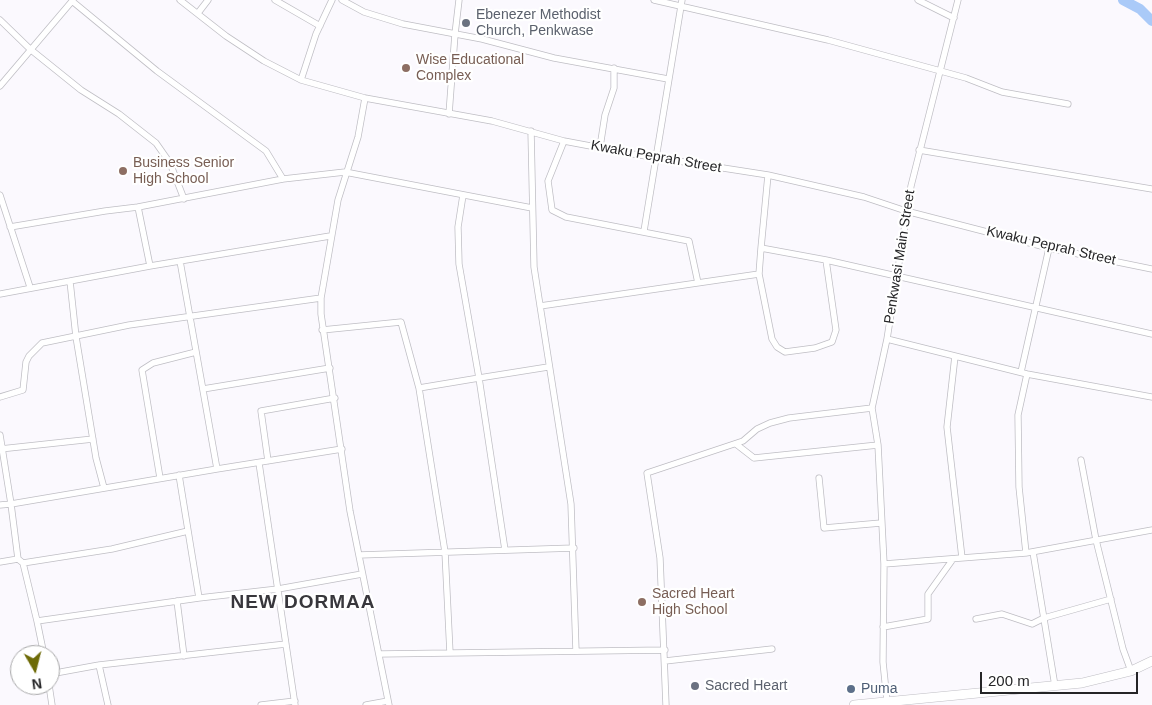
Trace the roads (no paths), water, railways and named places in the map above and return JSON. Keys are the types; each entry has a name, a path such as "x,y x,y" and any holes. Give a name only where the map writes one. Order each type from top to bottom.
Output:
{"highway":[{"path":"854,705 1104,680 1131,671 1152,661"}],"street":[{"path":"0,86 72,0 157,71 266,151 283,179"},
{"name":"Kwaku Peprah Street","path":"180,0 226,36 264,61 301,80 365,98 492,121 564,141 768,175 864,197 906,211 1049,248 1152,268"},
{"path":"198,14 208,0"},
{"path":"276,0 320,26"},
{"path":"301,80 320,26 332,0"},
{"path":"342,0 364,12 403,24 482,38 554,58 668,79"},
{"path":"449,114 455,34 460,0"},
{"path":"654,0 828,40 966,78 1002,92 1068,104"},
{"path":"644,231 682,0"},
{"path":"918,0 954,18"},
{"name":"Penkwasi Main Street","path":"958,0 941,72 919,150 906,211 887,339 1024,373 1152,397"},
{"path":"0,20 30,49 81,90 119,114 156,143 170,163 184,199"},
{"path":"600,147 605,115 614,88 614,68"},
{"path":"365,98 358,137 345,172 330,236 321,298 322,330 335,398 362,574 388,703 366,705"},
{"path":"531,131 533,260 548,367 571,504 574,548 576,651"},
{"path":"564,141 548,181 552,210 566,217 689,240 698,283"},
{"path":"919,150 1152,189"},
{"path":"10,227 105,211 138,208 283,179 345,172 532,208"},
{"path":"768,175 759,274 772,339 777,347 785,352 822,347 832,342 836,330 826,260"},
{"path":"0,195 30,287"},
{"path":"462,195 458,227 459,264 479,378 505,550"},
{"path":"138,208 150,266"},
{"path":"0,294 30,287 330,236"},
{"path":"761,248 826,260 1152,334"},
{"path":"1026,553 1019,487 1018,415 1036,307 1049,248"},
{"path":"180,261 217,469"},
{"path":"540,306 759,274"},
{"path":"70,281 76,337 93,439 104,488"},
{"path":"0,397 23,390 26,362 38,346 128,325 321,298"},
{"path":"322,330 401,322 419,388 445,552 450,653"},
{"path":"887,339 872,408 878,445 884,564 882,662 887,701"},
{"path":"160,478 142,370 153,362 196,352"},
{"path":"955,356 947,427 962,558"},
{"path":"419,388 548,367"},
{"path":"203,389 330,368"},
{"path":"268,461 261,411 335,398"},
{"path":"666,705 660,558 647,473 736,444 743,441 757,429 779,420 872,408"},
{"path":"0,435 20,561 42,645"},
{"path":"1,449 93,439"},
{"path":"736,444 754,458 878,445"},
{"path":"0,505 342,450"},
{"path":"1081,460 1096,540 1123,649 1131,671"},
{"path":"259,462 295,703 261,705"},
{"path":"179,476 199,598"},
{"path":"819,478 824,528 881,523"},
{"path":"884,564 1026,553 1152,530"},
{"path":"0,562 112,549 188,531"},
{"path":"359,555 574,548"},
{"path":"1033,552 1056,686"},
{"path":"883,627 928,619 928,594 953,559"},
{"path":"37,620 278,589 362,574"},
{"path":"976,619 1002,614 1032,624 1044,618 1111,599"},
{"path":"177,601 184,656"},
{"path":"60,672 99,665 286,644"},
{"path":"665,662 772,649"},
{"path":"379,654 665,650"},
{"path":"99,665 108,705"}],"waterway":[{"path":"1123,0 1140,9 1152,21"}],"place":[{"name":"Ebenezer Methodist Church, Penkwase","path":"466,23"},
{"name":"Wise Educational Complex","path":"406,68"},
{"name":"Business Senior High School","path":"123,171"},
{"name":"Sacred Heart High School","path":"642,602"},
{"name":"Sacred Heart","path":"695,686"},
{"name":"Puma","path":"851,689"}],"district":[{"name":"NEW DORMAA","path":"303,603"}]}
